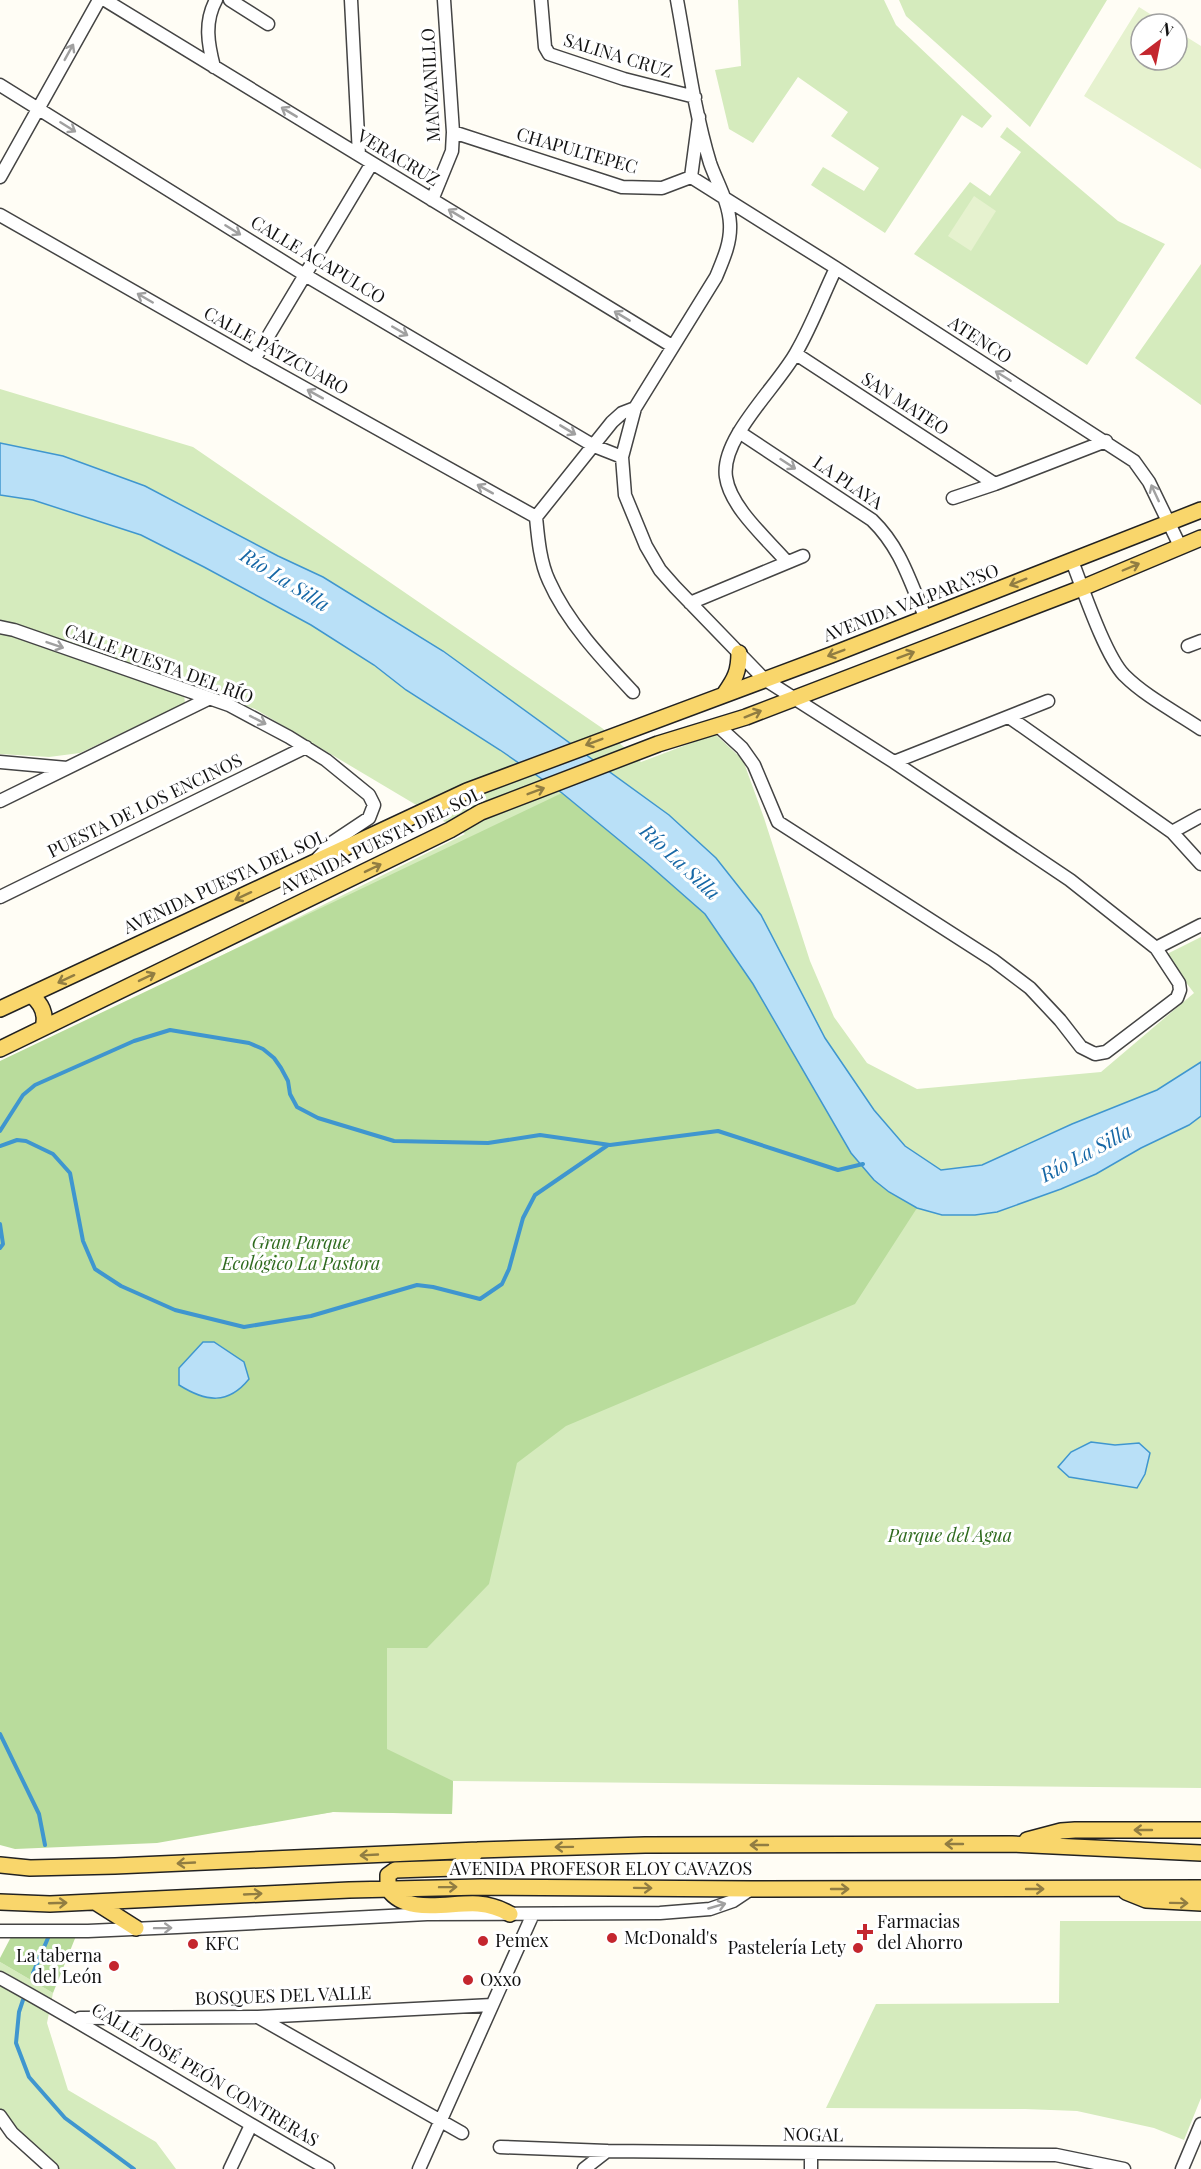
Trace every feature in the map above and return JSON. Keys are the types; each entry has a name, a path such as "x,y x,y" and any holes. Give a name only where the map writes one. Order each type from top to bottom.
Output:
{"main road":[{"name":"AVENIDA VALPARA?SO","path":"764,679 926,619 1201,510"},
{"path":"792,698 1082,588 1201,538"},
{"path":"725,693 736,678 739,653"},
{"name":"AVENIDA PUESTA DEL SOL","path":"0,1009 467,791 764,679"},
{"name":"AVENIDA PUESTA DEL SOL","path":"0,1049 450,830 481,812 657,744 718,726 792,698"},
{"path":"31,995 40,1005 45,1017 43,1027"},
{"path":"1012,1844 1068,1831 1201,1830"},
{"name":"AVENIDA PROFESOR ELOY CAVAZOS","path":"0,1866 30,1868 115,1866 478,1850 657,1845 1012,1844 1201,1853"},
{"path":"478,1850 469,1860 455,1868 394,1869 388,1875 388,1889 397,1899 412,1905 479,1904 492,1906 510,1914"},
{"name":"AVENIDA PROFESOR ELOY CAVAZOS","path":"0,1902 50,1904 388,1889 493,1887 1118,1889 1146,1900 1201,1903"},
{"path":"1118,1889 1201,1888"},
{"path":"95,1902 136,1928"}],"street":[{"path":"0,177 99,0"},
{"name":"VERACRUZ","path":"105,0 672,346"},
{"path":"214,67 208,28 210,10 216,0"},
{"path":"230,0 268,24"},
{"path":"351,0 359,155"},
{"name":"MANZANILLO","path":"432,200 448,166 452,151 453,132 444,0"},
{"name":"SALINA CRUZ","path":"541,0 545,47 553,56 624,79 695,97"},
{"path":"677,0 699,117 711,164 725,198 730,222 725,256 716,277 636,408 622,457 625,495 646,546 660,570 764,679 894,762 1070,880 1156,948 1179,983 1180,990 1177,998 1106,1052 1095,1054 1081,1047 1030,988 993,960 778,822 754,765 742,748 718,726"},
{"name":"CALLE ACAPULCO","path":"0,85 305,274 594,446 622,457"},
{"path":"699,117 691,177 725,198"},
{"name":"CHAPULTEPEC","path":"453,132 622,187 662,188 691,177"},
{"path":"254,360 372,163"},
{"name":"ATENCO","path":"725,198 1134,461 1149,482 1180,546"},
{"name":"CALLE PÁTZCUARO","path":"0,215 536,517"},
{"path":"787,562 742,510 729,489 725,466 730,449 739,432 796,354 836,268"},
{"name":"SAN MATEO","path":"796,354 995,484"},
{"path":"633,692 573,621 548,580 538,540 536,517 617,417 636,408"},
{"name":"LA PLAYA","path":"739,432 872,519 896,547 926,619"},
{"path":"953,498 1106,441"},
{"path":"690,603 803,556"},
{"path":"1072,561 1113,659 1124,674 1141,689 1201,729"},
{"name":"CALLE PUESTA DEL RÍO","path":"0,627 229,705 306,747 354,782 369,795 374,805 369,818 333,842 315,862"},
{"path":"1188,646 1201,640"},
{"path":"0,801 210,698"},
{"path":"894,762 1048,701"},
{"path":"1009,717 1172,832 1201,864"},
{"name":"PUESTA DE LOS ENCINOS","path":"0,897 306,747"},
{"path":"0,762 67,768"},
{"path":"1172,832 1201,816"},
{"path":"1156,948 1201,925"},
{"path":"0,1931 136,1928 427,1914 638,1914 710,1909 733,1901 751,1889"},
{"path":"419,2169 533,1914"},
{"name":"CALLE JOSÉ PEÓN CONTRERAS","path":"0,1978 326,2168"},
{"name":"BOSQUES DEL VALLE","path":"77,2021 80,2018 258,2017 492,2005"},
{"path":"258,2017 462,2133"},
{"path":"0,2116 12,2133 52,2169"},
{"path":"1182,2169 1201,2124"},
{"path":"230,2169 251,2125"},
{"name":"NOGAL","path":"500,2146 607,2151 1056,2156 1124,2169"},
{"path":"584,2169 607,2151"},
{"path":"811,2154 811,2169"}],"green space":[{"path":"738,0 884,0 896,25 992,116 982,128 962,115 885,233 811,185 823,167 864,191 879,168 831,136 848,112 798,77 753,143 729,129 715,70 741,66"},
{"path":"899,0 1107,0 1030,127 906,16"},
{"path":"1139,7 1147,12 1136,12"},
{"path":"1129,23 1129,72 1189,72 1189,38 1201,46 1201,169 1084,96"},
{"path":"1007,127 1118,221 1165,244 1087,365 914,254 970,182 990,196 1021,152 1000,137"},
{"path":"974,196 996,211 971,251 948,236"},
{"path":"1201,264 1201,405 1135,358"},
{"name":"Gran Parque Ecológico La Pastora","path":"0,389 193,447 602,728 641,762 715,734 743,760 810,961 834,1017 867,1063 917,1089 1101,1072 1194,993 1165,955 1201,937 1201,1788 453,1781 452,1814 333,1812 165,1838 0,1845 13,1060 465,834 255,709 10,627 0,626"},
{"path":"0,634 184,695 185,703 80,753 49,757 0,754"},
{"name":"Gran Parque Ecológico La Pastora","path":"562,793 705,914 753,984 851,1153 889,1192 917,1208 855,1304 566,1426 517,1463 489,1584 427,1648 387,1648 387,1749 453,1781 452,1814 333,1812 157,1843 15,1849 0,1845 0,1061"},
{"path":"1060,1921 1201,1921 1201,2098 1184,2140 1154,2128 1077,2111 826,2108 876,2004 1059,2003"},
{"path":"76,1936 53,1993 0,1962 11,1937"},
{"path":"0,1962 53,1993 47,2023 68,2090 156,2142 176,2169 59,2169 14,2131 0,2109"}],"water":[{"name":"Río La Silla","path":"0,443 63,456 145,486 323,577 443,651 669,815 716,858 761,915 825,1038 874,1110 905,1146 941,1170 982,1165 1072,1124 1157,1090 1201,1062 1201,1116 1189,1125 1141,1148 1096,1174 997,1212 942,1215 917,1208 889,1192 874,1180 851,1153 753,984 705,914 647,863 562,793 406,690 374,665 311,625 141,535 33,500 0,495"},
{"path":"203,1342 214,1342 244,1362 249,1379 225,1397 198,1395 179,1385 179,1368"},
{"path":"1091,1442 1115,1445 1139,1443 1150,1453 1145,1474 1137,1488 1069,1477 1058,1467 1071,1452"}],"waterway":[{"path":"0,1131 23,1095 35,1085 134,1041 170,1030 249,1043 263,1049 281,1068 297,1107 318,1118 394,1141 488,1143 540,1135 610,1145 718,1131 838,1170 863,1164"},
{"path":"0,1146 17,1140 26,1141 53,1154 70,1173 83,1241 95,1269 121,1286 175,1310 244,1327 311,1316 417,1285 480,1299 502,1284 509,1269 523,1218 535,1195 608,1145"},
{"path":"0,1224 3,1244 0,1248"},
{"path":"0,1734 39,1814 45,1845"},
{"path":"33,1973 48,1938"},
{"path":"23,2000 19,2012 16,2043 29,2077 65,2118 134,2169"}],"place":[{"name":"Farmacias del Ahorro","path":"865,1932"},
{"name":"McDonald's","path":"612,1938"},
{"name":"Pemex","path":"483,1941"},
{"name":"KFC","path":"193,1944"},
{"name":"Pastelería Lety","path":"858,1948"},
{"name":"La taberna del León","path":"114,1966"},
{"name":"Oxxo","path":"468,1980"}],"park label":[{"name":"Parque del Agua","path":"950,1536"}]}
